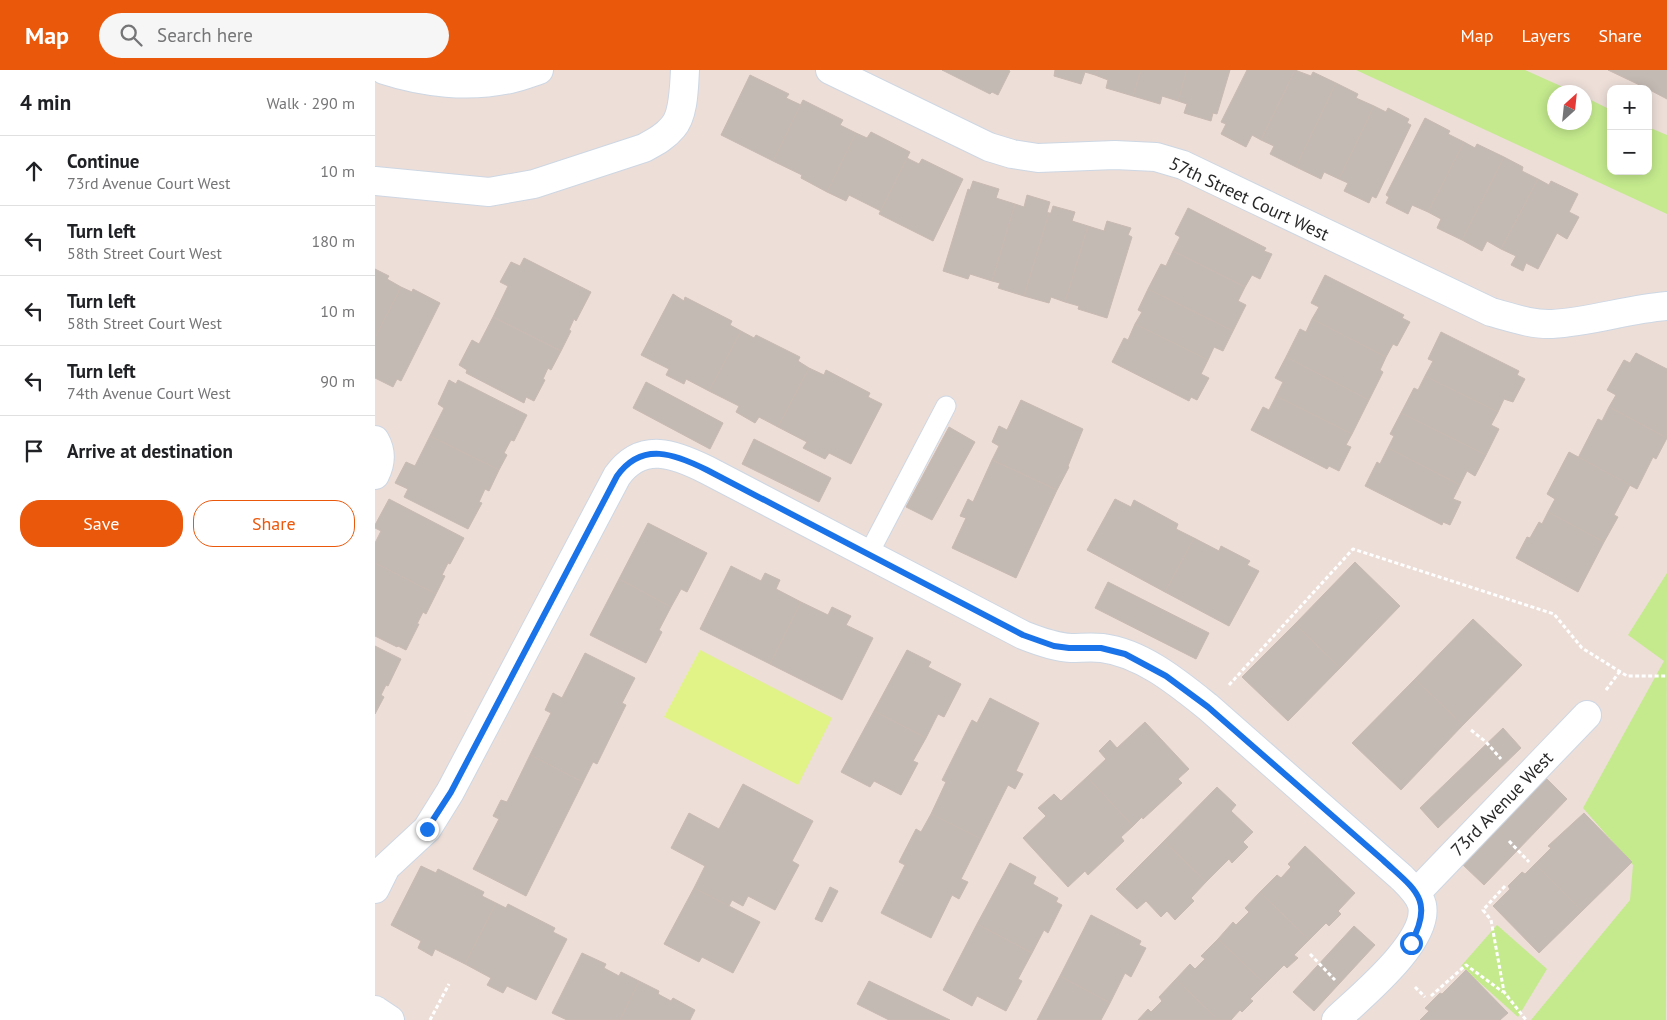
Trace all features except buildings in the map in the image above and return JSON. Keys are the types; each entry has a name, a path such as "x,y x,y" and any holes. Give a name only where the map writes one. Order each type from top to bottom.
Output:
{"street":[{"path":"384,70 429,82 470,83 509,79 539,70"},
{"path":"375,181 489,192 534,184 644,148 661,138 675,126 681,109 685,70"},
{"name":"57th Street Court West","path":"830,70 989,147 1012,154 1038,158 1115,155 1156,157 1183,165 1491,312 1518,319 1551,324 1584,321 1667,306"},
{"path":"375,440 380,450 380,465 375,476"},
{"path":"375,889 387,867 403,850 418,839 438,813 610,488 622,470 633,460 653,453 675,456 692,462 1000,624 1039,642 1069,648 1101,648 1125,654 1166,676 1208,707 1383,860 1416,893 1420,900 1423,915 1411,943 1390,968 1336,1020"},
{"name":"73rd Avenue West","path":"1416,893 1587,715"},
{"path":"375,1010 390,1020"}],"lane":[{"path":"868,554 946,406"}],"path":[{"path":"1208,707 1353,550 1554,614 1582,648 1627,676 1667,676"},
{"path":"1471,730 1486,742"},
{"path":"1518,849 1529,862"},
{"path":"1504,992 1491,920 1483,910 1505,886"},
{"path":"1310,954 1316,961"},
{"path":"1431,996 1466,966 1504,992 1526,1020"},
{"path":"430,1020 449,984"},
{"path":"1418,990 1425,998"}],"green space":[{"path":"1356,70 1525,70 1558,85 1547,85 1547,130 1592,130 1592,100 1607,108 1607,175 1652,175 1652,129 1667,135 1667,214"},
{"path":"1667,573 1666,1020 1531,1020 1630,900 1633,865 1583,808 1664,661 1628,635"},
{"path":"700,650 832,718 798,785 664,717"},
{"path":"1497,925 1547,969 1518,1017 1461,966"}],"route":[{"path":"427,829 451,792 617,476 633,460 653,453 665,454 692,462 1023,635 1054,646 1101,648 1125,654 1147,664 1185,688 1383,860 1410,886 1420,900 1423,915 1417,933 1411,943"}]}
